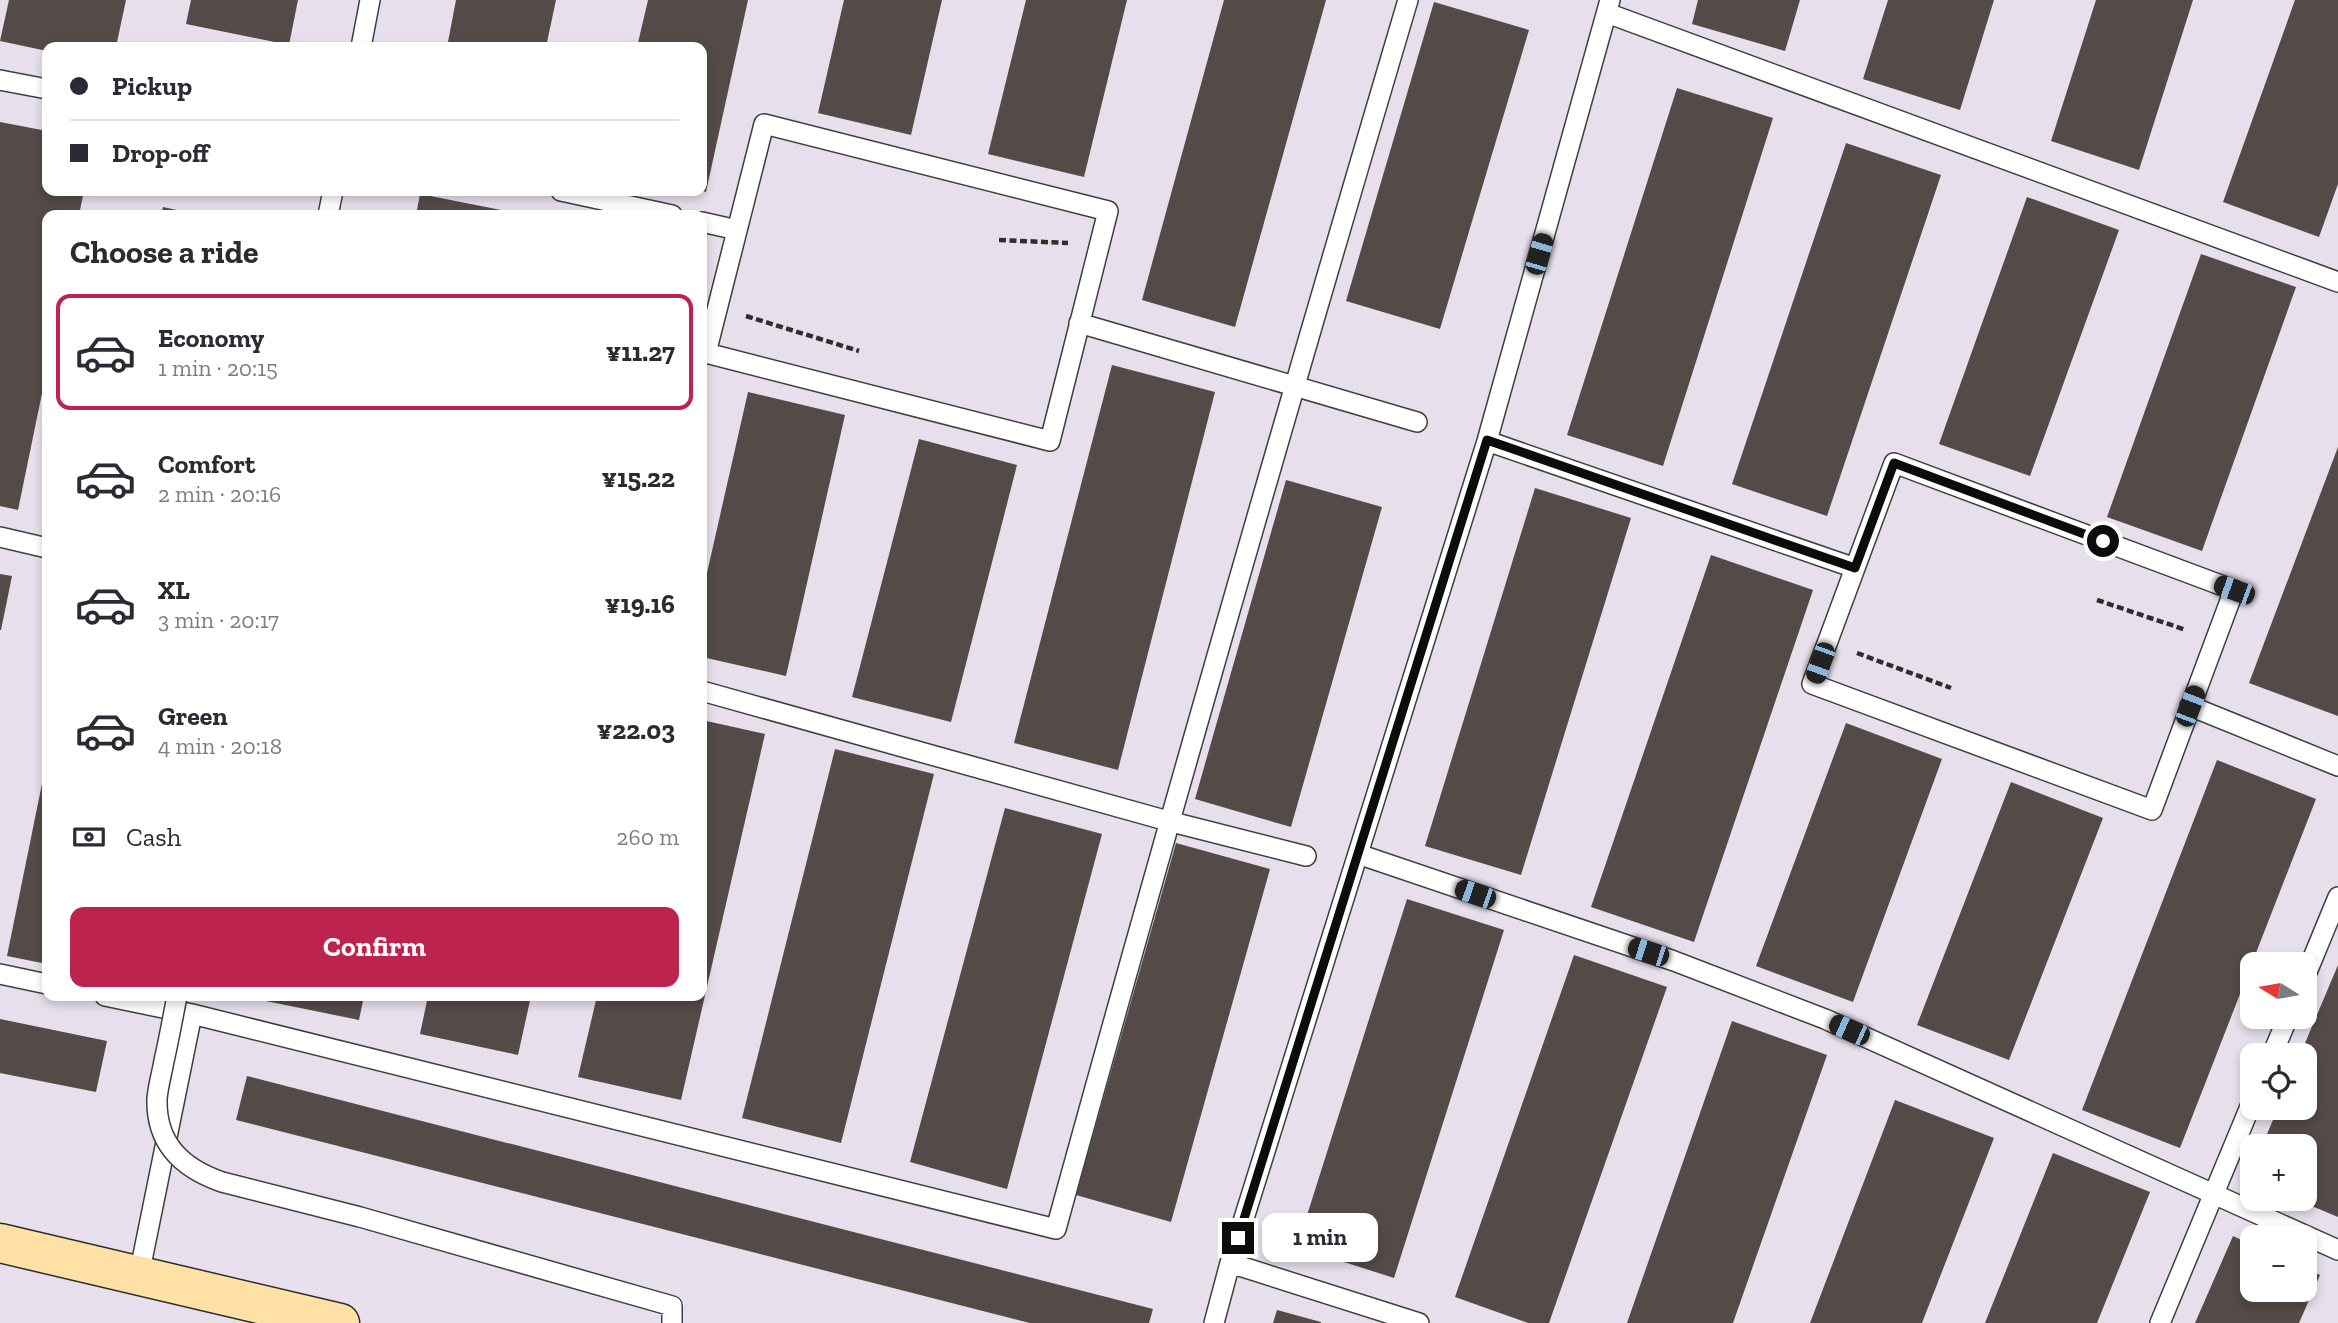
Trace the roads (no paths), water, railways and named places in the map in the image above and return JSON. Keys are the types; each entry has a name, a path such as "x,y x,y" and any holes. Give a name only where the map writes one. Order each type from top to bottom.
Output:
{"street":[{"path":"0,1242 340,1323"}],"lane":[{"path":"361,42 370,0"},
{"path":"129,1001 192,1014 1056,1229 1168,821 1408,0"},
{"path":"1214,1323 1230,1263 1487,440 1609,7 2338,282"},
{"path":"0,80 42,88"},
{"path":"707,349 764,124 1108,211 1050,441 707,353"},
{"path":"584,196 649,210"},
{"path":"707,223 737,230"},
{"path":"1079,323 1417,422"},
{"path":"1487,440 1855,568"},
{"path":"1894,463 2234,590 2152,810 1812,684 1855,568 1894,463"},
{"path":"0,537 42,547"},
{"path":"707,692 1168,821 1307,856"},
{"path":"2190,706 2338,766"},
{"path":"1358,854 1674,961 1825,1019 2338,1250"},
{"path":"2315,952 2338,897"},
{"path":"0,974 42,983"},
{"path":"176,1001 157,1097 158,1120 167,1142 181,1161 200,1174 672,1306 672,1323"},
{"path":"139,1275 192,1014"},
{"path":"2160,1323 2245,1120"},
{"path":"1230,1263 1419,1323"}]}
